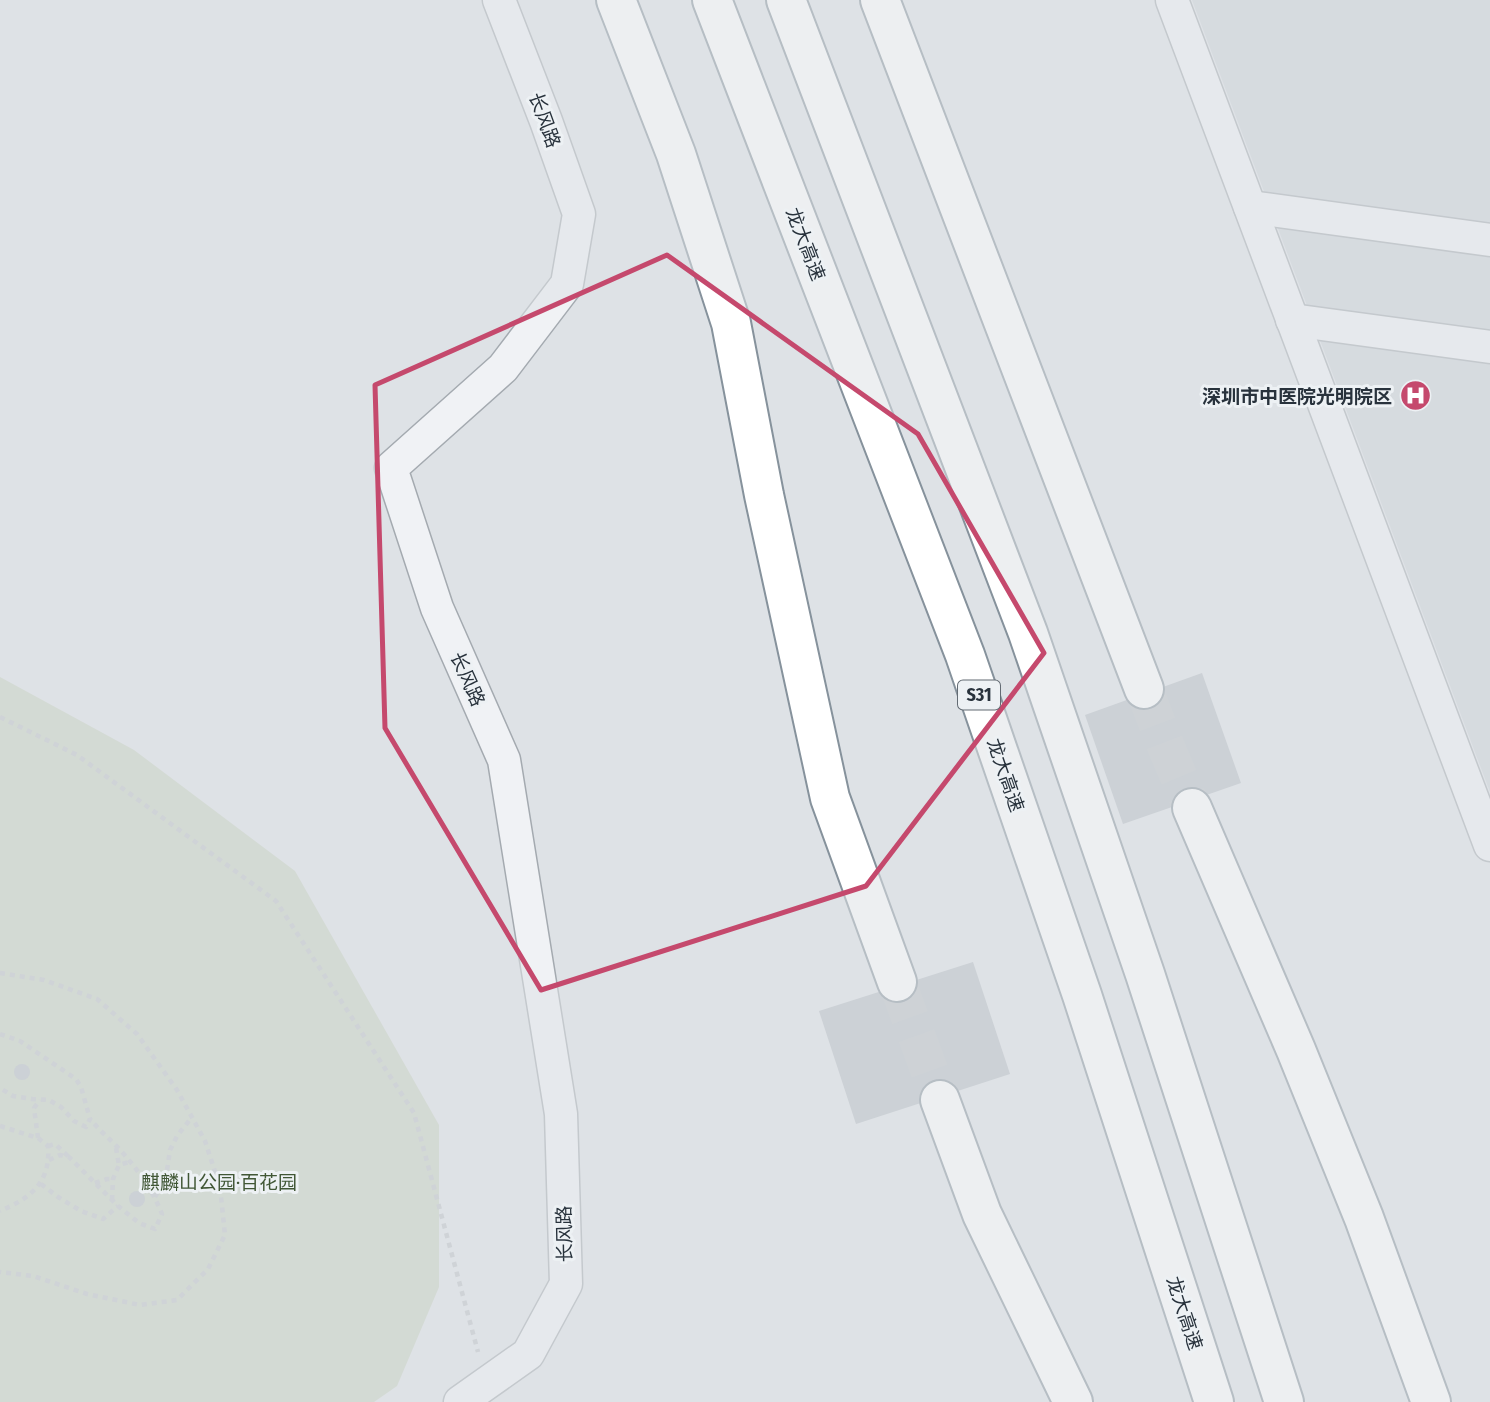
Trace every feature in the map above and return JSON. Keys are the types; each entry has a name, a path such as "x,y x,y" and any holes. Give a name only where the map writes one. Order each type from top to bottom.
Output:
{"highway":[{"path":"617,0 676,154 731,323 764,495 830,798 897,982"},
{"name":"龙大高速","path":"712,0 965,655 1086,1008 1214,1402"},
{"path":"786,0 1028,633 1145,974 1284,1402"},
{"path":"880,0 1144,689"},
{"path":"1192,808 1364,1218 1431,1402"},
{"path":"940,1100 982,1214 1073,1402"}],"street":[{"name":"长风路","path":"460,1402 528,1354 566,1284 561,1114 503,760 437,608 391,468 503,368 567,284 579,214 499,0"},
{"path":"1172,0 1490,845"},
{"path":"1250,207 1490,240"},
{"path":"1292,320 1490,347"}],"path":[{"path":"0,717 77,755 276,901 414,1112 486,1383"},
{"path":"0,973 44,980 97,999 137,1034 177,1090 205,1141 220,1187 225,1236 208,1269 177,1300 139,1305 87,1294 33,1276 0,1272"},
{"path":"0,1034 20,1041 76,1079 90,1119 116,1146 155,1197 162,1214 155,1229 139,1223 112,1201 55,1144 48,1146"},
{"path":"0,1088 13,1096 49,1100 61,1107 74,1121 86,1127 90,1119"},
{"path":"38,1139 34,1108 41,1100"},
{"path":"155,1197 166,1177 170,1150 192,1117"},
{"path":"0,1126 38,1139 48,1146"},
{"path":"0,1211 23,1199 41,1184 49,1160 48,1146"},
{"path":"112,1201 113,1179 119,1165 116,1146"},
{"path":"49,1160 60,1155 69,1157"},
{"path":"119,1165 129,1162"},
{"path":"95,1183 113,1179"},
{"path":"41,1184 80,1211 103,1219 118,1206"}],"highlighted area":[{"path":"667,255 918,434 1044,653 866,886 541,990 385,728 375,385"}],"shaded area":[{"name":"深圳市中医院光明院区","path":"1192,0 1490,0 1490,792"}],"green space":[{"name":"麒麟山公园·百花园","path":"0,677 134,750 295,871 439,1125 439,1287 397,1386 374,1402 0,1402"}],"building":[{"path":"1202,673 1241,783 1123,824 1085,715"},
{"path":"973,962 1010,1074 856,1124 819,1011"},
{"path":"22,1064 30,1072 22,1080 14,1072"},
{"path":"137,1191 145,1199 137,1207 129,1199"}],"tunnel":[{"path":"1144,689 1192,808"},
{"path":"897,982 940,1100"}],"place":[{"name":"深圳市中医院光明院区","path":"1415,396"}]}
